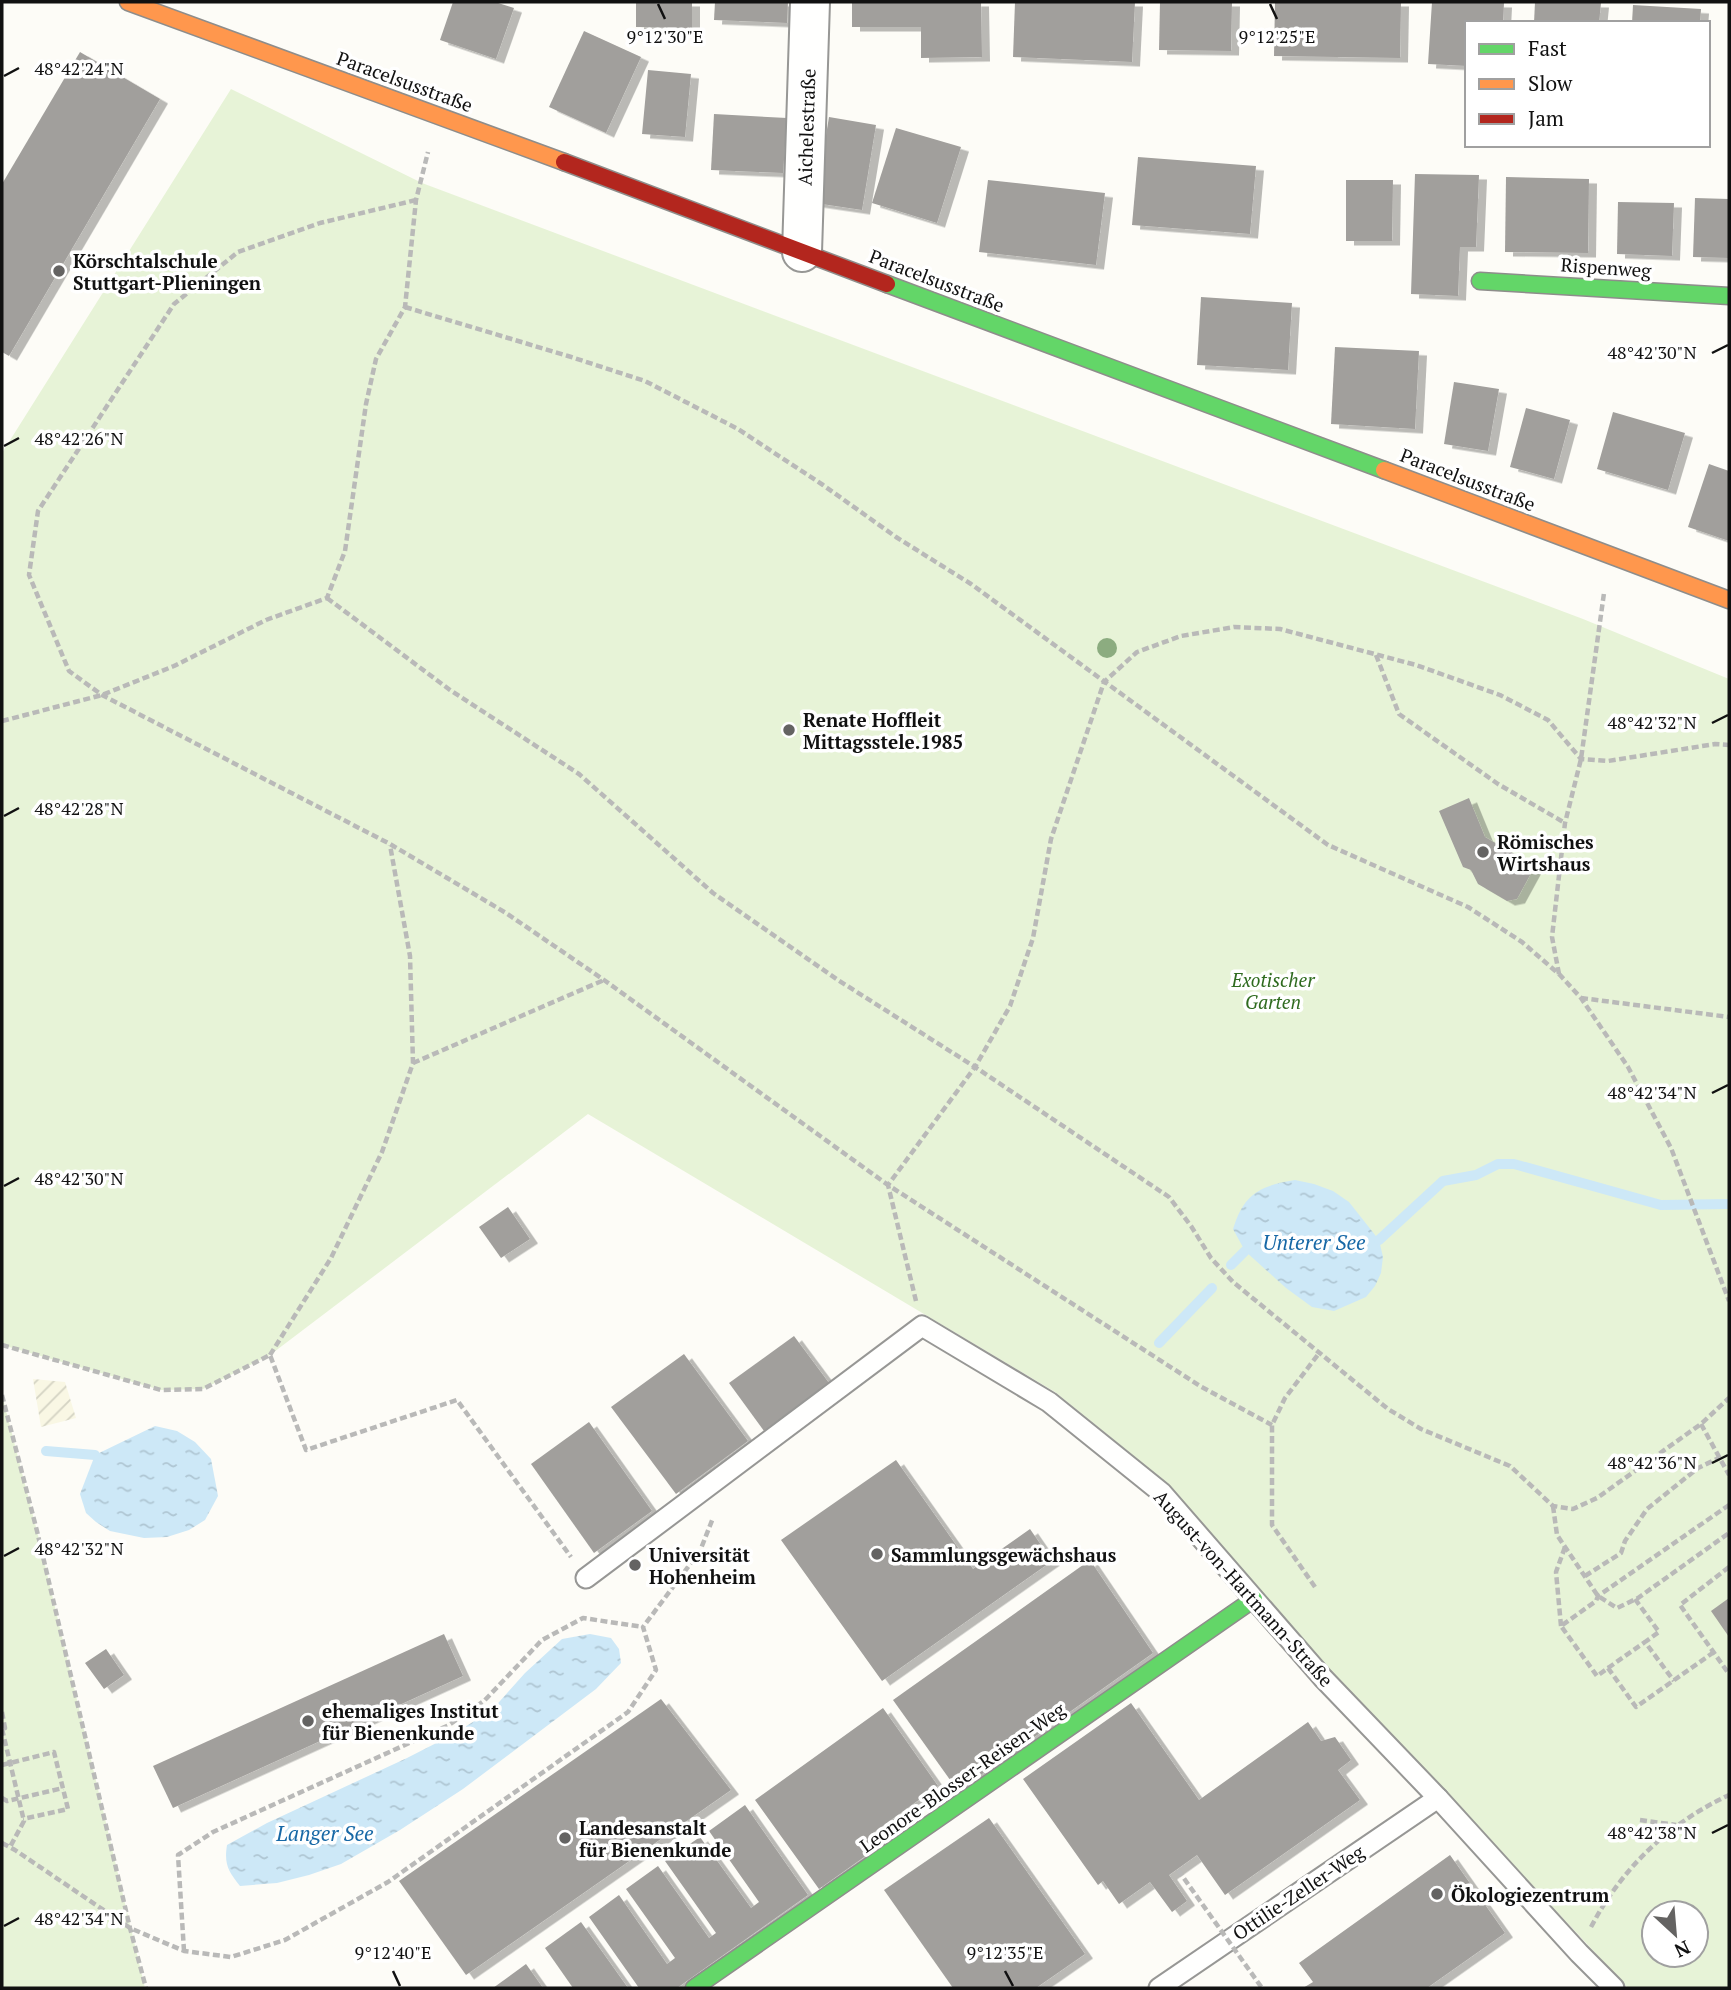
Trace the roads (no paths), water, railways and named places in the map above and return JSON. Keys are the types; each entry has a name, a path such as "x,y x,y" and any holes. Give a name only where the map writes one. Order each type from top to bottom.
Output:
{"street":[{"name":"Paracelsusstraße","path":"128,2 436,114 1729,600"},
{"name":"Aichelestraße","path":"802,252 810,2"},
{"name":"Rispenweg","path":"1480,281 1729,296"},
{"name":"Leonore-Blosser-Reisen-Weg","path":"694,1988 1254,1600"}],"lane":[{"name":"August-von-Hartmann-Straße","path":"586,1578 922,1326 1049,1402 1162,1493 1323,1678 1438,1797 1578,1953 1614,1988"},
{"name":"Ottilie-Zeller-Weg","path":"1159,1988 1438,1797"}],"water":[{"name":"Unterer See","path":"1295,1180 1333,1191 1349,1202 1379,1240 1383,1257 1381,1273 1366,1297 1334,1311 1312,1307 1245,1251 1233,1229 1242,1207 1255,1193 1272,1185"},
{"path":"155,1426 177,1431 195,1442 211,1459 218,1496 205,1520 189,1530 167,1537 144,1538 110,1531 86,1513 80,1494 95,1455"},
{"name":"Langer See","path":"590,1634 611,1638 619,1649 621,1663 596,1689 463,1789 341,1864 277,1883 240,1886 232,1876 226,1857 227,1845 267,1823 452,1735 492,1710 525,1673 562,1639"}],"waterway":[{"path":"1379,1240 1443,1181 1476,1175 1498,1164 1514,1164 1661,1205 1729,1204"},
{"path":"1231,1265 1245,1251"},
{"path":"1159,1343 1212,1288"},
{"path":"46,1451 95,1455"}],"place":[{"name":"Körschtalschule Stuttgart-Plieningen","path":"59,271"},
{"name":"Renate Hoffleit Mittagsstele.1985","path":"789,730"},
{"name":"Römisches Wirtshaus","path":"1483,852"},
{"name":"Sammlungsgewächshaus","path":"877,1554"},
{"name":"Universität Hohenheim","path":"635,1565"},
{"name":"ehemaliges Institut für Bienenkunde","path":"308,1721"},
{"name":"Landesanstalt für Bienenkunde","path":"565,1838"},
{"name":"Ökologiezentrum","path":"1437,1894"}],"park label":[{"name":"Exotischer Garten","path":"1273,990"}]}
